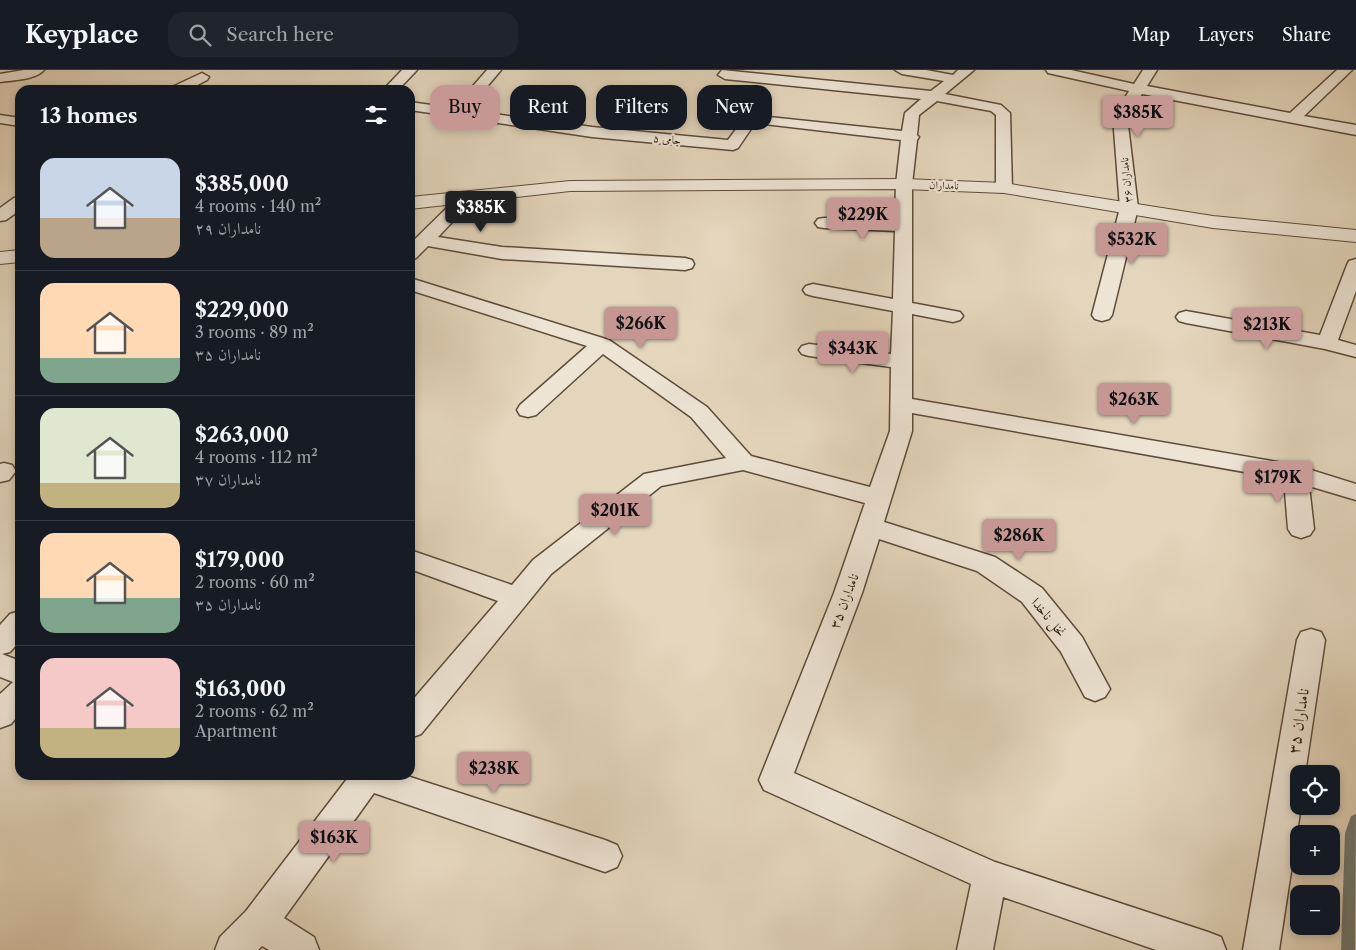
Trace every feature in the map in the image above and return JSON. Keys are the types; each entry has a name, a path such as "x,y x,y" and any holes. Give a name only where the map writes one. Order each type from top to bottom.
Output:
{"street":[{"path":"0,78 26,74 37,70"},
{"path":"395,85 410,70"},
{"path":"481,85 494,70"},
{"path":"730,70 725,75 935,96 996,108 1003,113 1004,118 1004,188"},
{"path":"902,70 954,79"},
{"path":"935,96 967,70"},
{"path":"1053,70 1138,89 1356,130"},
{"name":"نامداران ۳۶","path":"1102,314 1129,208 1120,116 1150,70"},
{"path":"1293,118 1345,70"},
{"path":"187,85 202,77"},
{"name":"نامداران ۳۵","path":"935,96 912,113 911,137 904,184 901,431 848,593 775,780 990,876 1208,950"},
{"name":"جامی ۵","path":"415,107 510,120"},
{"name":"جامی ۵","path":"579,130 733,145 751,119 762,118 911,137"},
{"path":"0,119 15,121"},
{"name":"نامداران","path":"415,203 570,186 904,184 1004,188 1214,222 1356,236"},
{"path":"415,249 467,198"},
{"path":"0,216 15,206"},
{"path":"824,223 904,226"},
{"path":"425,240 502,253 685,264"},
{"path":"0,258 15,256"},
{"path":"1327,343 1356,266"},
{"path":"415,286 602,344 699,412 742,462"},
{"path":"813,290 953,316"},
{"path":"1186,317 1327,343 1356,351"},
{"path":"528,410 602,344"},
{"path":"809,350 902,362"},
{"path":"901,404 1295,473 1356,492"},
{"path":"415,719 542,567 653,480 742,462 880,498"},
{"path":"1295,473 1301,529"},
{"name":"نخل ناخدا","path":"870,527 986,564 1032,595 1072,645 1095,689"},
{"path":"415,561 516,597"},
{"path":"0,644 15,628"},
{"name":"نامداران ۳۵","path":"1261,950 1311,640"},
{"path":"0,665 15,671"},
{"path":"0,715 15,698"},
{"path":"233,950 259,923 363,780"},
{"path":"378,780 605,856"},
{"path":"975,950 990,876"},
{"path":"259,923 301,950"}],"waterway":[{"path":"1348,950 1352,833 1356,820"}]}
